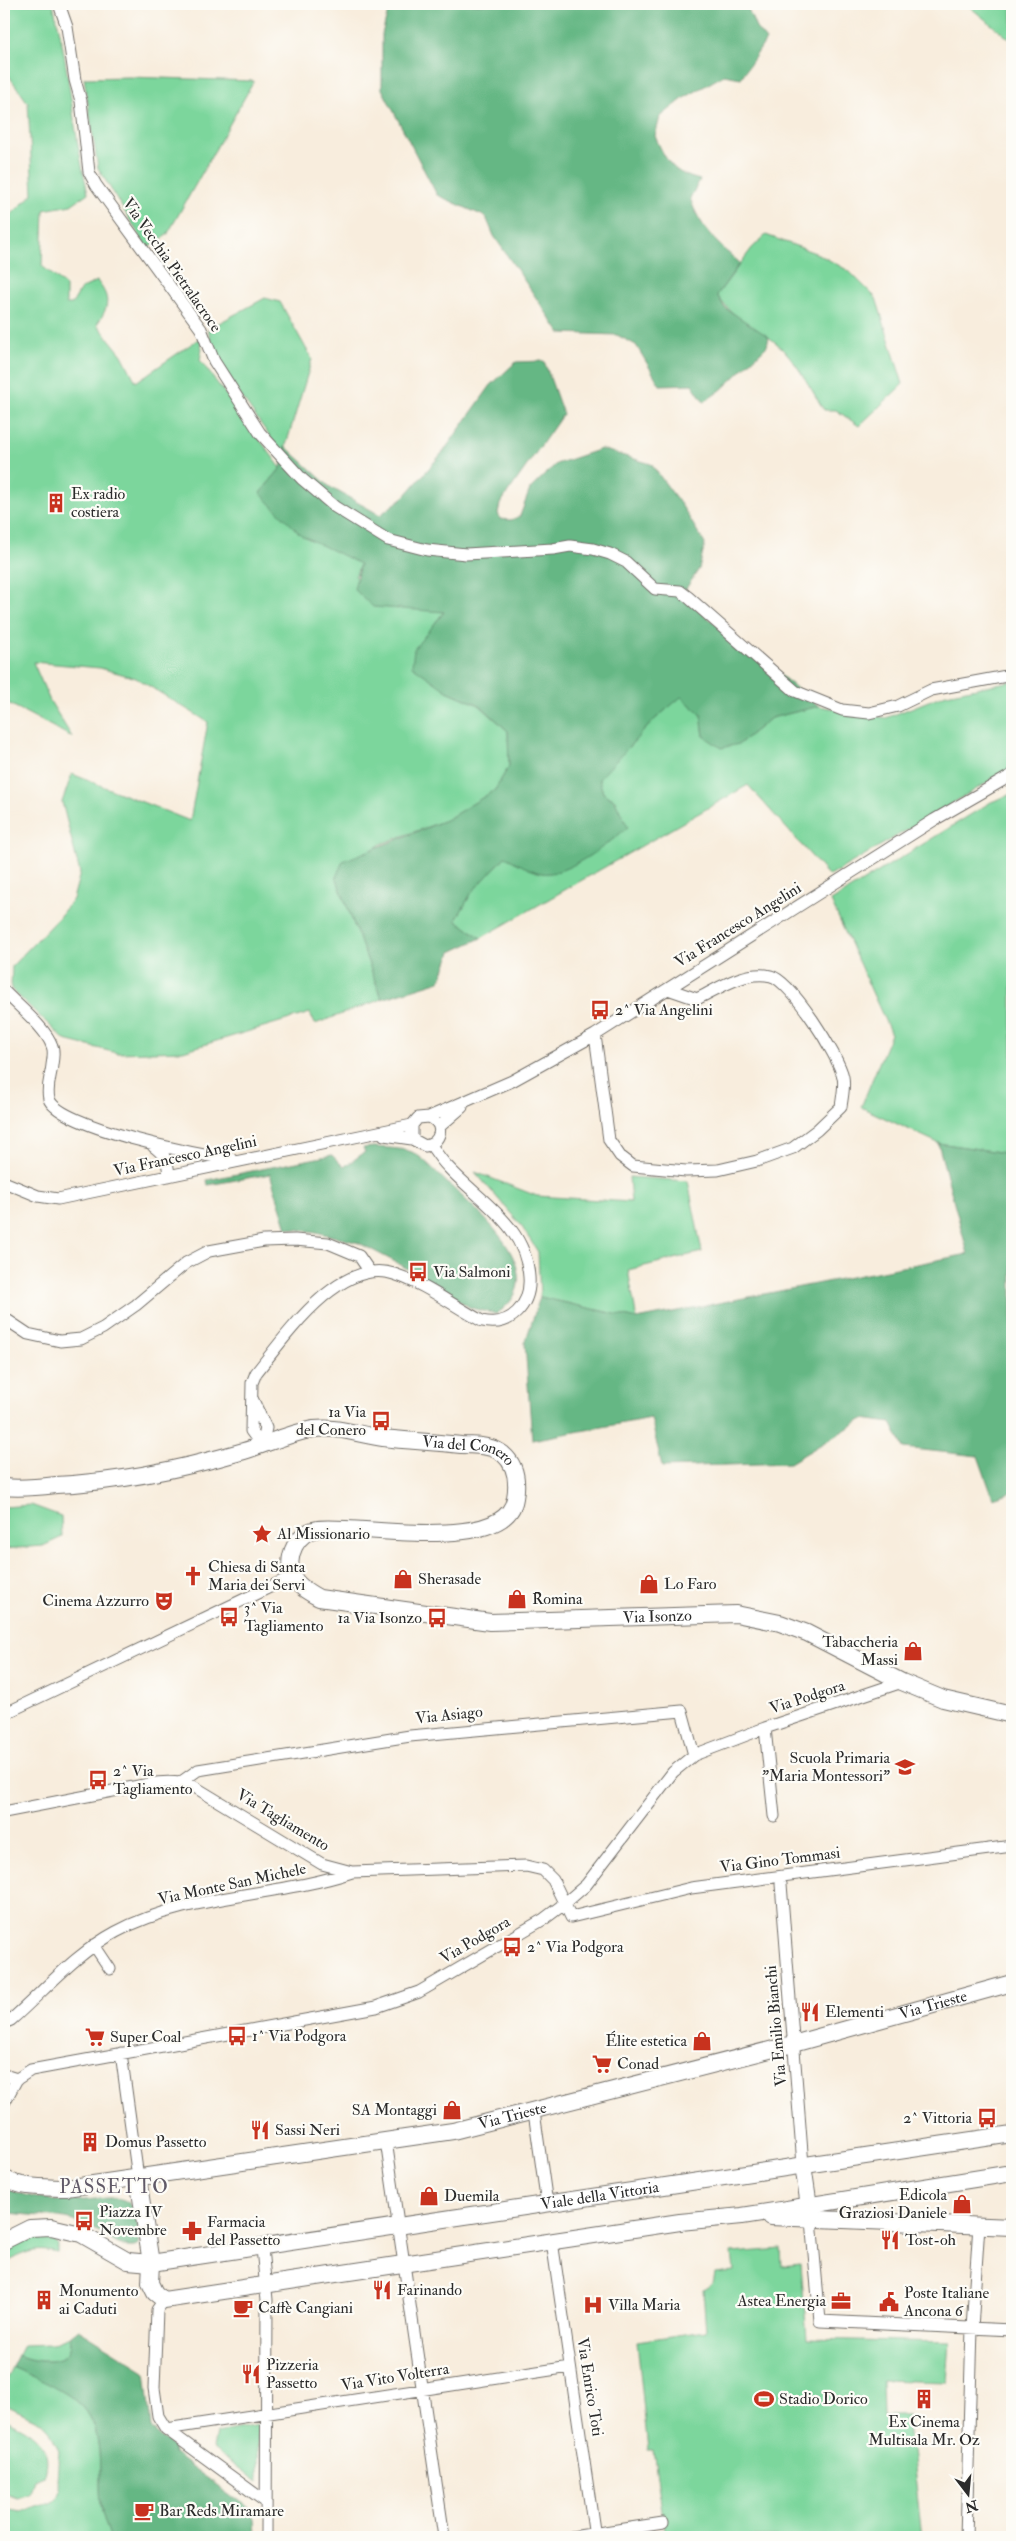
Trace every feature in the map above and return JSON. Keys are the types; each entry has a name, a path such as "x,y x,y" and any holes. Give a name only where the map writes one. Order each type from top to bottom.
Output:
{"street":[{"name":"Via Vecchia Pietralacroce","path":"60,4 67,27 75,80 81,101 90,172 96,185 201,329 218,368 260,433 302,479 335,507 388,540 427,550 466,554 579,546 610,554 626,562 655,589 680,591 795,691 842,710 869,713 898,706 931,690 1012,675"},
{"name":"Via Francesco Angelini","path":"4,1182 38,1196 58,1199 412,1125 418,1118 429,1117 532,1071 595,1035 934,820 1012,775"},
{"path":"595,1035 609,1140 620,1156 633,1166 686,1171 718,1170 757,1161 793,1148 817,1130 841,1107 844,1078 836,1056 786,985 772,976 745,976 697,999 687,998 668,989"},
{"path":"4,992 45,1034 52,1046 48,1083 50,1099 60,1112 77,1120 149,1143 185,1152 240,1160"},
{"name":"Via Francesco Angelini","path":"375,1134 412,1139 420,1145 431,1145 438,1138 439,1127 477,1096"},
{"path":"429,1117 436,1120 439,1127"},
{"path":"412,1125 412,1139"},
{"path":"149,1143 163,1153 168,1160 169,1176"},
{"path":"262,1446 251,1431 252,1384 256,1373 318,1302 345,1281 370,1272 382,1271 395,1274 429,1290 476,1318 491,1323 511,1318 519,1310 527,1295 528,1268 525,1251 517,1236 500,1216 447,1166 431,1145"},
{"path":"182,1172 186,1159 185,1152"},
{"path":"4,1318 28,1334 60,1341 82,1339 103,1328 136,1305 186,1263 209,1251 264,1241 295,1240 328,1243 359,1256 370,1272"},
{"name":"Via del Conero","path":"4,1487 63,1485 126,1479 201,1463 262,1446 295,1433 329,1428 382,1438 491,1447 502,1453 510,1461 516,1476 515,1501 510,1512 492,1525 475,1530 384,1533 340,1529 317,1530 305,1533 298,1539 291,1556 293,1576"},
{"path":"4,1714 293,1576"},
{"name":"Via Isonzo","path":"293,1576 302,1587 319,1598 490,1622 736,1614 780,1623 807,1633 902,1682 943,1700 1012,1715"},
{"name":"Via Podgora","path":"17,2080 31,2070 376,2007 419,1992 544,1920 564,1904 586,1885 673,1772 694,1755 765,1728 902,1682"},
{"name":"Via Asiago","path":"181,1782 198,1770 410,1736 610,1716 682,1711 694,1755"},
{"path":"765,1728 774,1816"},
{"name":"Via Tagliamento","path":"4,1812 149,1784 167,1781 181,1782 193,1786 322,1864 352,1872 526,1866 543,1870 552,1880 564,1904"},
{"name":"Via Gino Tommasi","path":"564,1904 571,1918 691,1888 1012,1846"},
{"name":"Via Monte San Michele","path":"4,2022 11,2020 59,1972 94,1945 144,1919 206,1903 322,1882 352,1872"},
{"name":"Via Emilio Bianchi","path":"780,1884 804,2165"},
{"path":"94,1945 110,1969"},
{"name":"Via Trieste","path":"4,2178 10,2182 41,2187 66,2188 454,2131 793,2044 1012,1983"},
{"path":"121,2053 151,2263 150,2283 155,2293 164,2300 680,2222 810,2212 1012,2173"},
{"path":"4,2075 17,2080 4,2103"},
{"path":"534,2112 547,2204"},
{"name":"Viale della Vittoria","path":"4,2241 30,2228 51,2227 81,2234 128,2261 151,2263 262,2248 1012,2134"},
{"path":"386,2141 444,2537"},
{"path":"804,2165 820,2321 1012,2330"},
{"path":"810,2212 1012,2227"},
{"path":"966,2537 972,2328 979,2225"},
{"name":"Via Enrico Toti","path":"552,2241 595,2536"},
{"path":"262,2248 267,2285 266,2537"},
{"path":"164,2300 157,2310 154,2388 158,2416 166,2429 266,2502"},
{"name":"Via Vito Volterra","path":"166,2429 570,2367"},
{"path":"572,2537 595,2536 663,2523"}],"green space":[{"path":"4,4 53,4 59,27 78,146 88,193 71,205 44,210 42,266 66,286 66,304 72,304 81,289 97,281 105,293 107,302 97,324 122,355 136,382 200,338 202,349 200,360 281,468 260,493 360,564 355,577 420,609 444,612 434,624 447,691 479,705 508,731 509,766 495,790 446,820 381,844 336,877 382,999 315,1024 310,1013 183,1051 117,1053 65,1040 11,989 12,966 59,917 73,899 80,873 62,802 72,774 190,821 208,722 136,678 100,668 33,662 50,701 72,737 4,701 4,221 33,194 28,103 4,69"},
{"path":"390,4 746,4 756,28 766,40 741,78 724,75 684,98 660,117 655,136 667,159 676,170 700,180 690,198 698,217 710,234 740,263 717,295 725,308 769,337 767,346 721,390 704,402 692,384 660,385 636,345 617,335 560,333 494,236 486,217 437,195 382,89 382,34"},
{"path":"966,4 1012,4 1012,41"},
{"path":"129,77 254,81 167,235 147,248 98,168 84,78"},
{"path":"766,235 818,254 849,271 876,298 903,384 859,426 836,410 824,410 801,372 785,351 777,343 740,319 717,295 752,248"},
{"path":"265,298 280,302 312,359 283,455 216,361 208,329"},
{"path":"544,361 563,414 500,504 498,513 500,519 511,520 520,516 530,489 556,464 601,449 651,464 682,506 705,544 699,569 681,596 819,706 771,718 739,744 721,748 704,736 701,714 681,697 654,720 599,779 603,793 614,800 628,827 587,858 551,873 536,872 505,857 472,892 456,920 481,938 451,952 440,981 382,999 336,877 343,861 446,820 495,790 509,766 508,731 480,705 447,691 412,666 414,649 444,612 373,607 354,589 360,564 301,535 260,493 281,468 285,446 330,487 380,515 405,496 443,452 491,385 516,362"},
{"path":"1012,681 1012,768 829,876 748,785 481,938 456,920 472,892 506,856 519,864 627,827 615,800 603,793 598,779 654,720 681,696 701,714 704,736 739,744 771,718 819,706 886,718 946,694"},
{"path":"1012,794 1012,1154 938,1143 861,1107 891,1034 831,901 991,802"},
{"path":"938,1143 1012,1154 1012,1492 993,1498 978,1456 904,1448 891,1423 863,1419 790,1463 662,1467 651,1418 532,1440 525,1343 540,1297 637,1319 968,1254"},
{"path":"363,1148 393,1148 417,1155 495,1229 516,1264 518,1282 512,1299 496,1314 471,1308 401,1265 359,1243 316,1232 287,1228 270,1174 208,1185 207,1180 332,1155 344,1167 365,1152"},
{"path":"475,1172 537,1196 631,1202 629,1177 688,1181 702,1252 628,1270 637,1319 540,1297 538,1252 520,1224"},
{"path":"31,1505 61,1516 62,1537 43,1546 4,1549 4,1507"},
{"path":"4,2187 48,2200 119,2199 128,2203 134,2211 138,2225 138,2246 126,2247 120,2245 92,2228 71,2220 4,2212"},
{"path":"50,2236 58,2245 57,2253 49,2251 28,2252 15,2258 4,2268 4,2250 21,2242"},
{"name":"Stadio Dorico","path":"781,2249 782,2266 801,2264 807,2339 950,2342 947,2382 882,2380 883,2416 908,2416 922,2537 666,2537 653,2450 648,2450 637,2341 706,2331 703,2290 712,2284 714,2273 734,2271 732,2253"},
{"path":"79,2330 145,2371 151,2429 173,2447 174,2454 247,2507 254,2518 255,2537 110,2537 101,2504 98,2440 90,2417 83,2407 68,2395 12,2367 18,2355 44,2361 62,2358 68,2354 71,2347 70,2337"},
{"path":"70,2337 71,2347 68,2354 62,2358 44,2361 18,2355 23,2345 52,2344"},
{"path":"12,2367 59,2389 83,2407 90,2417 98,2440 101,2504 110,2537 4,2537 4,2509 21,2512 42,2504 51,2504 57,2498 60,2489 57,2480 59,2451 50,2431 43,2423 4,2404 4,2384"},
{"path":"4,2419 30,2433 43,2446 46,2454 45,2474 34,2479 30,2494 17,2498 4,2493"},
{"path":"258,2425 258,2482 213,2449 216,2433"}],"place":[{"name":"Ex radio costiera","path":"56,503"},
{"name":"2^ Via Angelini","path":"600,1010"},
{"name":"Via Salmoni","path":"418,1272"},
{"name":"1a Via del Conero","path":"381,1421"},
{"name":"Al Missionario","path":"262,1534"},
{"name":"Chiesa di Santa Maria dei Servi","path":"193,1576"},
{"name":"Sherasade","path":"403,1579"},
{"name":"Lo Faro","path":"649,1584"},
{"name":"Romina","path":"517,1599"},
{"name":"Cinema Azzurro","path":"164,1601"},
{"name":"3^ Via Tagliamento","path":"229,1617"},
{"name":"1a Via Isonzo","path":"437,1618"},
{"name":"Tabaccheria Massi","path":"913,1651"},
{"name":"Scuola Primaria \"Maria Montessori\"","path":"905,1767"},
{"name":"2^ Via Tagliamento","path":"98,1780"},
{"name":"2^ Via Podgora","path":"512,1947"},
{"name":"Elementi","path":"810,2012"},
{"name":"1^ Via Podgora","path":"237,2036"},
{"name":"Super Coal","path":"95,2037"},
{"name":"Élite estetica","path":"702,2041"},
{"name":"Conad","path":"602,2064"},
{"name":"SA Montaggi","path":"452,2110"},
{"name":"2^ Vittoria","path":"987,2118"},
{"name":"Sassi Neri","path":"260,2130"},
{"name":"Domus Passetto","path":"90,2142"},
{"name":"Duemila","path":"429,2196"},
{"name":"Edicola Graziosi Daniele","path":"962,2204"},
{"name":"Piazza IV Novembre","path":"84,2221"},
{"name":"Farmacia del Passetto","path":"192,2231"},
{"name":"Tost-oh","path":"890,2240"},
{"name":"Farinando","path":"382,2290"},
{"name":"Monumento ai Caduti","path":"44,2300"},
{"name":"Astea Energia","path":"841,2301"},
{"name":"Poste Italiane Ancona 6","path":"889,2302"},
{"name":"Villa Maria","path":"593,2305"},
{"name":"Caffè Cangiani","path":"243,2308"},
{"name":"Pizzeria Passetto","path":"251,2374"},
{"name":"Stadio Dorico","path":"764,2399"},
{"name":"Ex Cinema Multisala Mr. Oz","path":"924,2399"},
{"name":"Bar Reds Miramare","path":"144,2511"}],"district":[{"name":"PASSETTO","path":"114,2187"}]}
